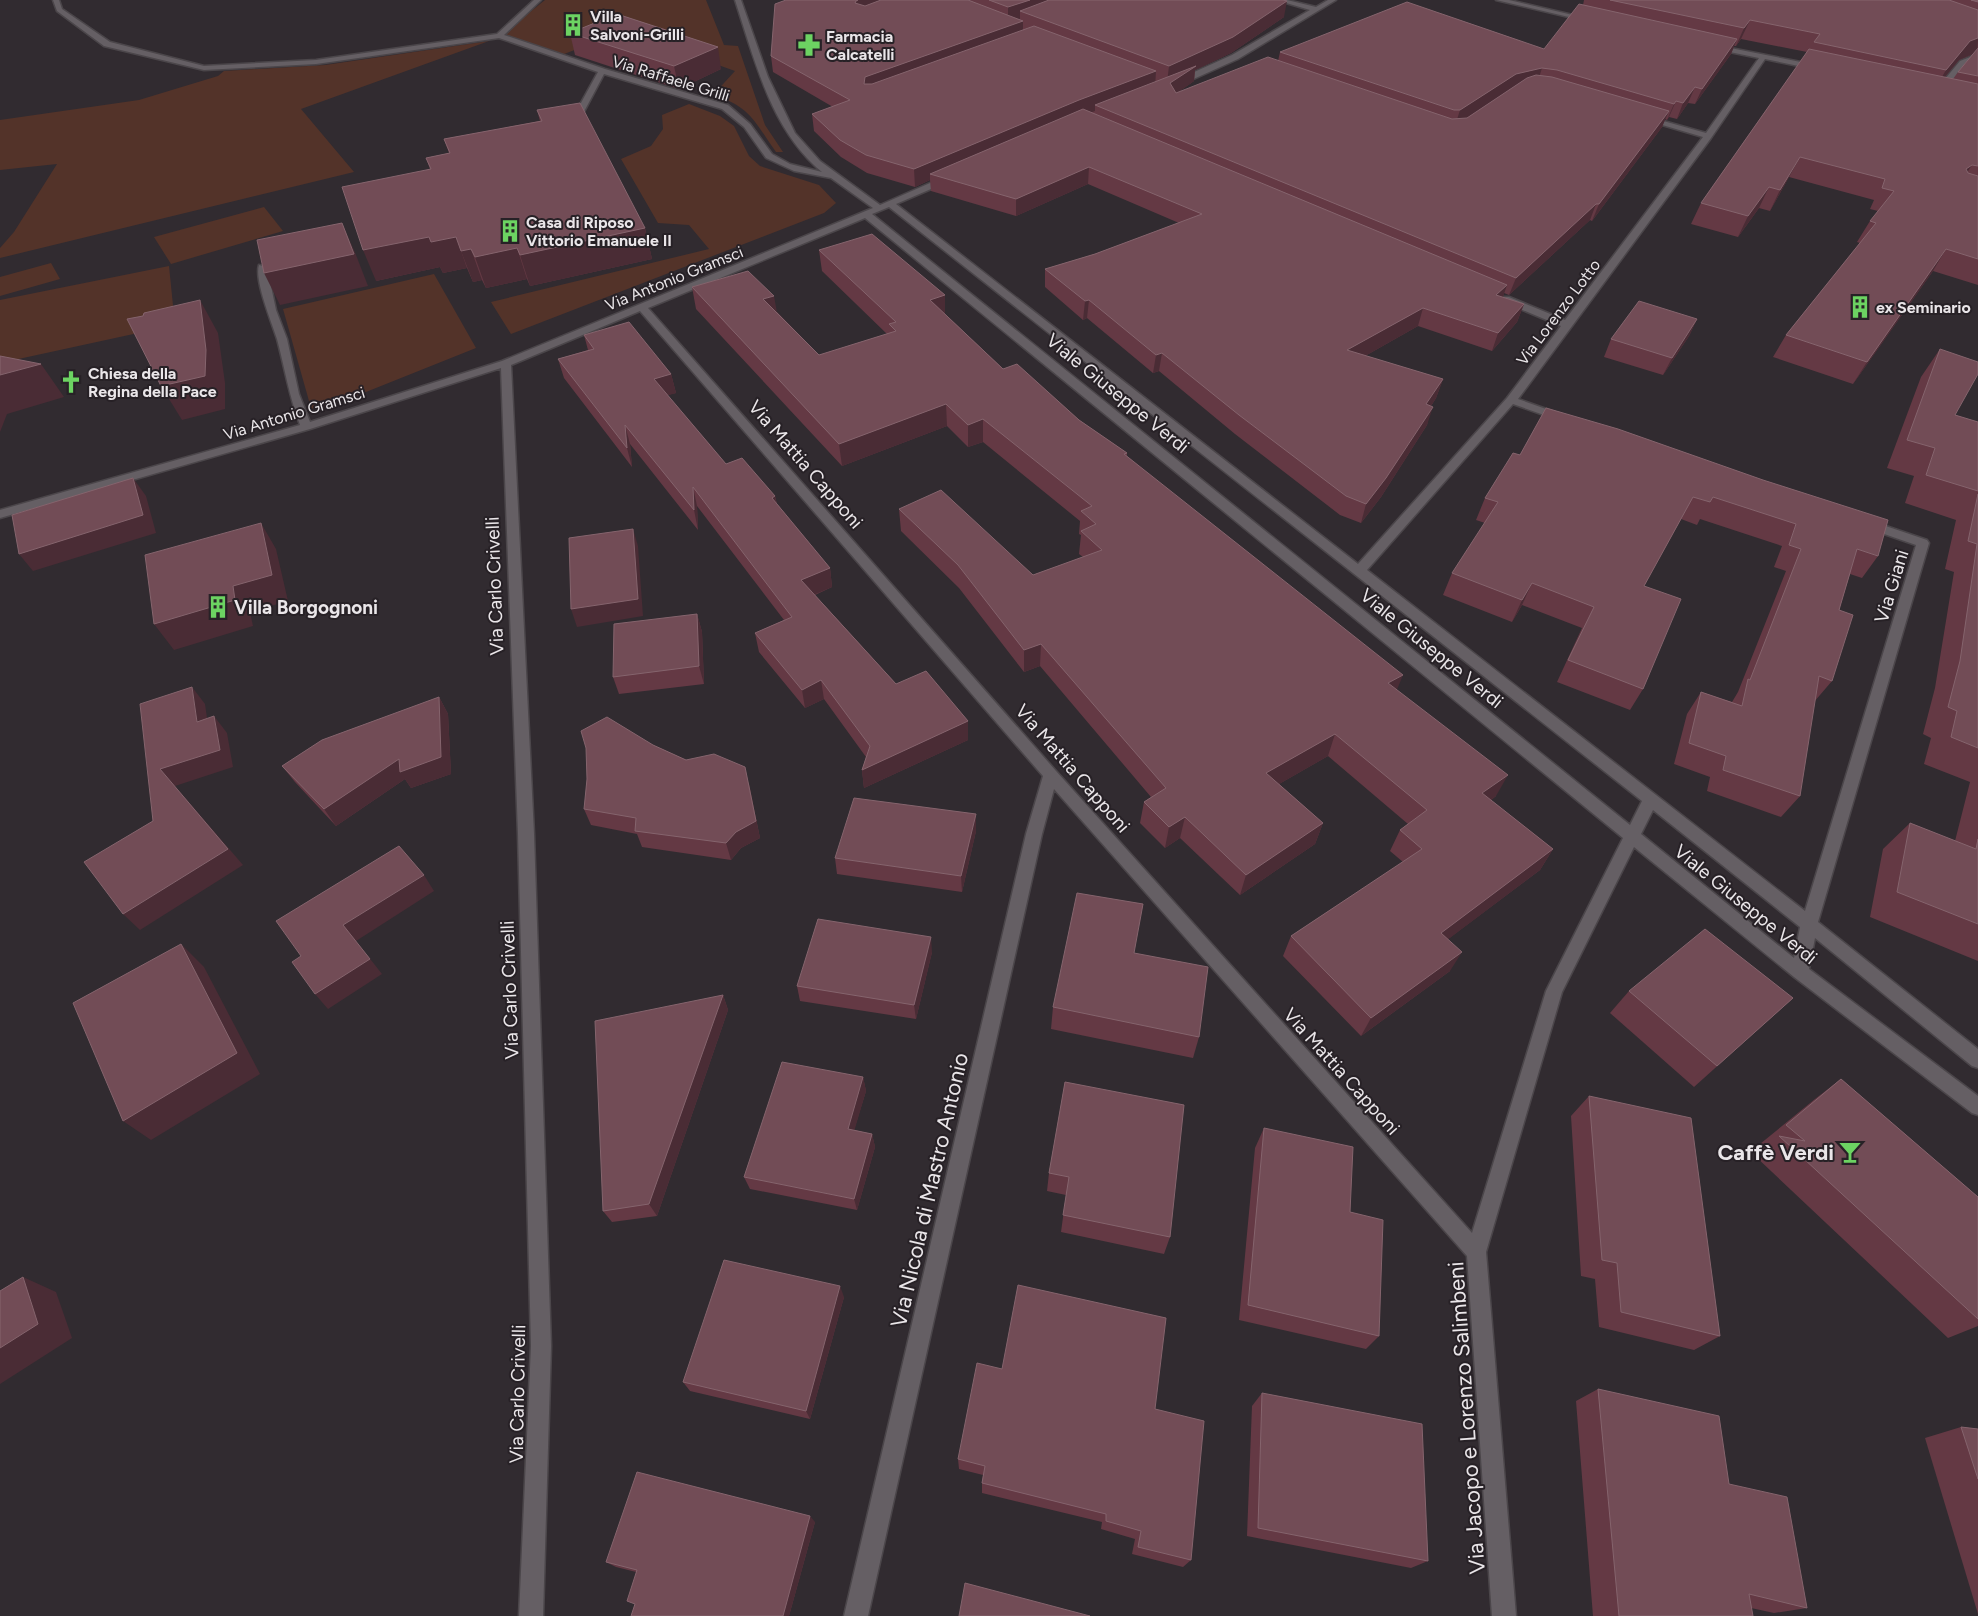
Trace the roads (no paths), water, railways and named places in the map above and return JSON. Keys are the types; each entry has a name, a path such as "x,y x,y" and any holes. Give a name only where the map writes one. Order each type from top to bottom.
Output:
{"street":[{"path":"56,0 59,10 107,44 204,68 316,62 500,36 538,0"},
{"path":"738,0 779,110 799,146 812,159 878,208"},
{"path":"1279,0 1318,10"},
{"path":"1167,88 1240,59 1333,0"},
{"path":"1499,0 1603,22"},
{"name":"Via Raffaele Grilli","path":"500,36 602,71 725,107 741,118 764,151 778,161 806,171 838,177"},
{"path":"1706,45 1831,71"},
{"path":"1928,91 1942,94 1963,63 1978,56"},
{"name":"Via Lorenzo Lotto","path":"1359,571 1511,400 1708,136 1763,57"},
{"path":"575,121 602,71"},
{"path":"1633,114 1708,136"},
{"name":"Via Antonio Gramsci","path":"0,514 306,426 506,363 643,308 962,172"},
{"name":"Viale Giuseppe Verdi","path":"878,208 1359,571 1810,924 1978,1060"},
{"name":"Viale Giuseppe Verdi","path":"878,208 1633,837 1800,972 1978,1107"},
{"path":"262,268 271,310 282,339 294,394 306,426"},
{"path":"1495,295 1568,325"},
{"name":"Via Mattia Capponi","path":"643,308 1051,775 1476,1252"},
{"name":"Via Carlo Crivelli","path":"506,363 526,844 541,1346 531,1616"},
{"path":"1511,400 1577,423"},
{"name":"Via Giani","path":"1800,972 1810,924 1923,543 1858,520"},
{"name":"Via Nicola di Mastro Antonio","path":"856,1616 1032,844 1051,775"},
{"name":"Via Jacopo e Lorenzo Salimbeni","path":"1504,1616 1476,1252 1554,991 1650,800"}],"place":[{"name":"Villa Salvoni-Grilli","path":"573,25"},
{"name":"Farmacia Calcatelli","path":"809,45"},
{"name":"Casa di Riposo Vittorio Emanuele II","path":"510,231"},
{"name":"ex Seminario","path":"1860,307"},
{"name":"Chiesa della Regina della Pace","path":"71,382"},
{"name":"Villa Borgognoni","path":"218,607"},
{"name":"Caffè Verdi","path":"1850,1152"}]}
